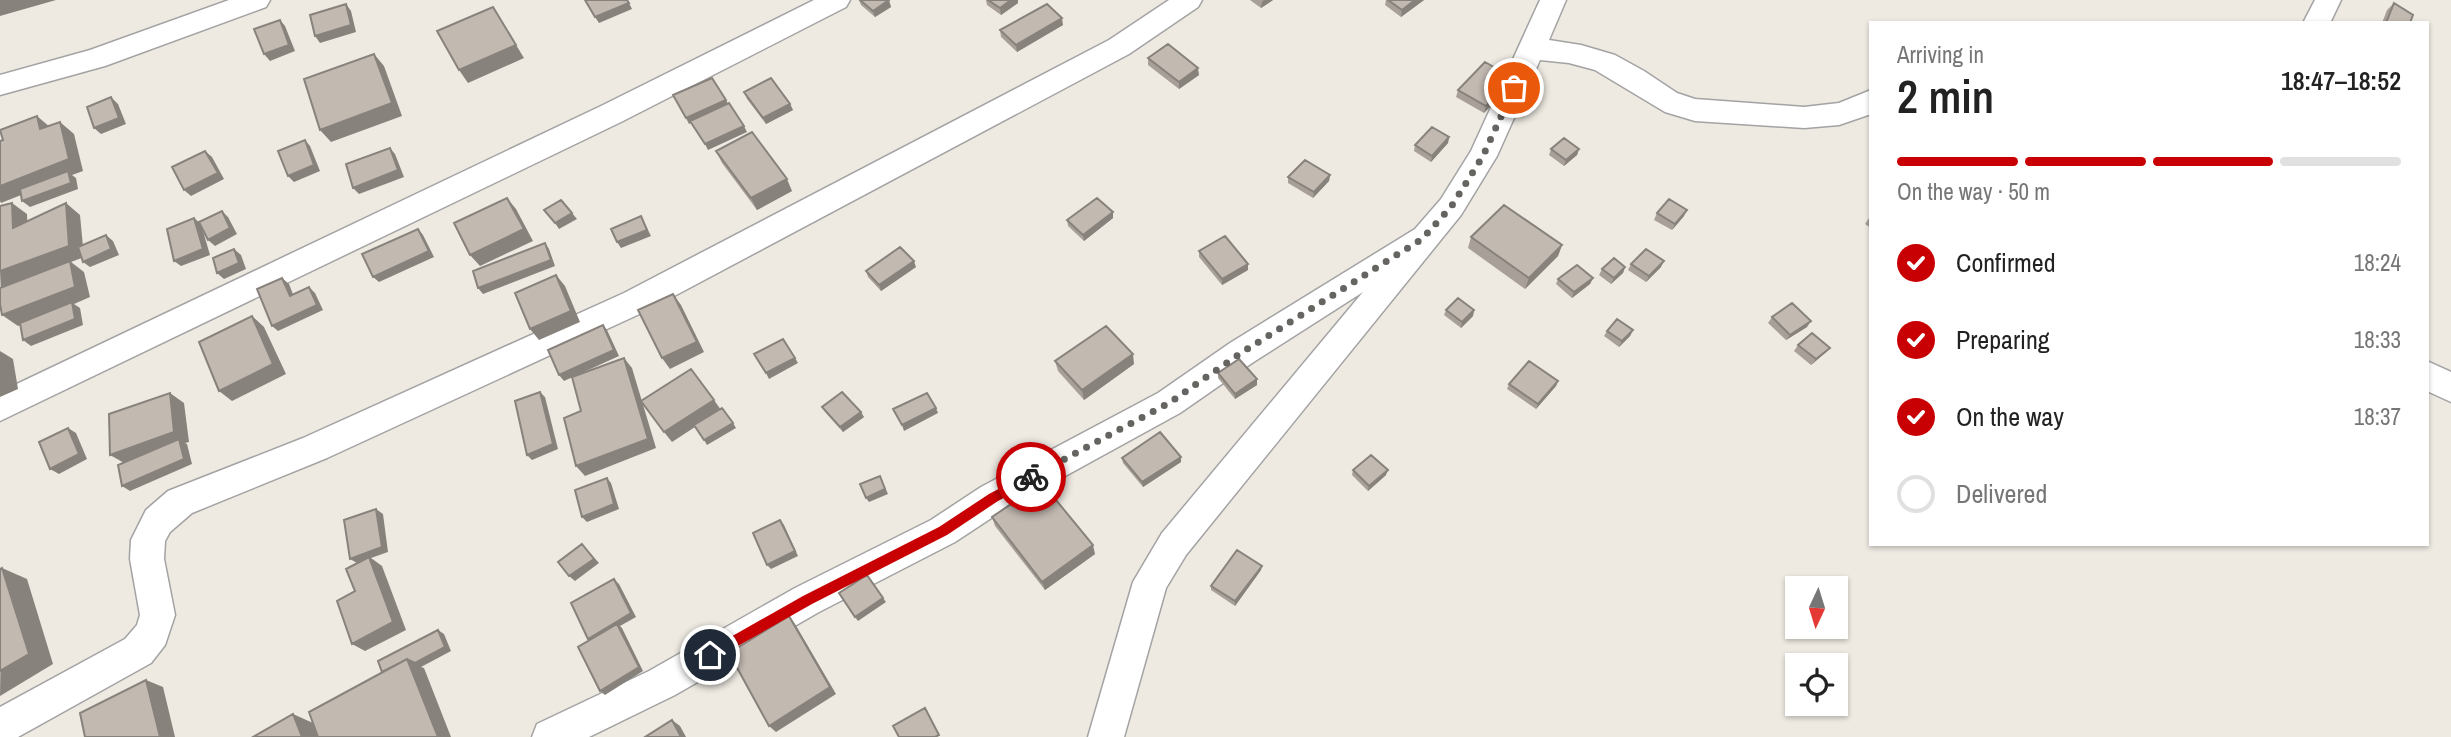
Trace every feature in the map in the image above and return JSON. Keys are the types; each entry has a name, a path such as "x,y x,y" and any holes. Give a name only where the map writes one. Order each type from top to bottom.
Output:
{"street":[{"path":"0,85 94,59 257,0"},
{"path":"0,407 599,120 837,0"},
{"path":"0,727 138,650 149,641 159,617 146,555 148,541 154,525 183,500 251,475 436,394 652,293 1119,47 1189,0"},
{"path":"1106,737 1150,582 1174,544 1451,207 1483,156 1553,0"},
{"path":"2317,21 2328,0"},
{"path":"1531,49 1560,49 1608,63 1667,101 1700,110 1795,117 1828,116 1862,107 1869,102"},
{"path":"550,737 662,683 807,600 943,531 993,498 1169,403 1241,353 1422,239"},
{"path":"2429,376 2451,388"}],"building":[{"path":"585,0 627,0 629,3 595,17"},
{"path":"860,0 889,0 873,11"},
{"path":"988,0 1011,0 1000,8"},
{"path":"1388,0 1415,0 1402,10"},
{"path":"2394,3 2413,15 2411,21 2387,21"},
{"path":"346,4 351,25 315,36 310,15"},
{"path":"1047,4 1062,18 1016,45 1000,30"},
{"path":"493,7 516,45 459,70 437,31"},
{"path":"280,20 289,45 264,54 254,29"},
{"path":"1168,44 1198,68 1179,82 1148,58"},
{"path":"374,54 392,103 320,130 304,79"},
{"path":"1485,62 1513,78 1486,106 1458,90"},
{"path":"712,78 726,100 686,118 673,95"},
{"path":"771,78 790,104 763,118 744,92"},
{"path":"111,97 119,118 94,128 87,107"},
{"path":"729,103 744,126 705,144 690,121"},
{"path":"37,116 40,129 60,122 69,159 0,186 0,141 3,140 0,130"},
{"path":"1432,127 1449,137 1432,156 1415,145"},
{"path":"752,132 787,179 751,198 716,151"},
{"path":"1564,138 1579,149 1566,160 1551,149"},
{"path":"305,140 314,165 288,176 278,151"},
{"path":"390,148 398,170 353,188 346,164"},
{"path":"205,151 218,173 184,190 172,167"},
{"path":"1305,160 1330,175 1314,192 1288,177"},
{"path":"68,171 71,183 22,201 20,189"},
{"path":"507,198 524,229 470,255 454,223"},
{"path":"1097,198 1113,212 1083,235 1067,220"},
{"path":"1669,199 1687,210 1675,224 1657,213"},
{"path":"561,200 572,213 555,223 544,210"},
{"path":"12,203 13,228 66,203 69,246 0,271 0,206"},
{"path":"1504,205 1562,245 1529,278 1471,237"},
{"path":"222,211 230,228 208,240 199,222"},
{"path":"641,216 647,230 617,242 611,229"},
{"path":"194,218 203,249 174,261 167,229"},
{"path":"418,229 429,251 373,277 362,254"},
{"path":"106,235 111,249 83,262 78,247"},
{"path":"1225,236 1248,264 1222,279 1199,251"},
{"path":"545,243 551,260 478,288 473,271"},
{"path":"900,247 914,261 879,285 866,271"},
{"path":"234,249 239,263 217,273 213,258"},
{"path":"1646,249 1664,261 1649,276 1631,264"},
{"path":"1614,258 1625,267 1614,278 1602,269"},
{"path":"70,261 75,287 2,315 0,288"},
{"path":"1577,265 1593,278 1574,292 1558,279"},
{"path":"556,275 571,311 530,329 515,293"},
{"path":"282,278 290,296 309,287 317,305 272,326 257,289"},
{"path":"673,294 697,342 662,358 638,310"},
{"path":"1458,298 1474,310 1462,322 1446,310"},
{"path":"72,302 75,319 23,340 20,323"},
{"path":"1792,303 1811,321 1790,335 1772,317"},
{"path":"252,316 273,364 219,391 199,342"},
{"path":"1617,319 1633,330 1622,341 1607,331"},
{"path":"603,325 614,350 559,375 548,350"},
{"path":"1106,326 1133,354 1082,390 1055,361"},
{"path":"1812,333 1830,348 1816,359 1798,345"},
{"path":"783,339 795,358 766,373 754,354"},
{"path":"624,358 648,439 576,466 564,418 581,411 572,377"},
{"path":"1239,359 1257,379 1235,394 1218,373"},
{"path":"1529,361 1558,381 1538,404 1509,384"},
{"path":"691,369 714,400 664,432 641,401"},
{"path":"540,392 553,444 527,455 515,401"},
{"path":"842,392 861,412 840,427 822,407"},
{"path":"170,393 174,432 110,455 109,414"},
{"path":"927,393 936,408 902,425 893,409"},
{"path":"722,408 733,423 704,440 694,425"},
{"path":"68,428 79,454 50,469 39,442"},
{"path":"1160,432 1181,457 1142,482 1122,458"},
{"path":"179,439 184,459 122,486 118,465"},
{"path":"1371,455 1388,470 1369,486 1353,470"},
{"path":"880,476 885,489 866,498 860,484"},
{"path":"607,478 614,504 582,517 575,490"},
{"path":"1042,483 1093,545 1042,582 992,517"},
{"path":"376,509 382,547 350,559 344,520"},
{"path":"780,520 795,551 767,565 753,533"},
{"path":"582,544 594,559 569,576 558,562"},
{"path":"1237,550 1262,566 1235,601 1211,586"},
{"path":"369,557 393,622 352,644 337,601 355,591 346,569"},
{"path":"2,568 29,654 0,671 0,569"},
{"path":"867,575 883,598 855,617 839,593"},
{"path":"614,579 631,613 588,639 571,603"},
{"path":"789,616 830,687 769,726 729,653"},
{"path":"617,624 639,667 600,691 578,647"},
{"path":"438,630 445,647 415,663 407,659 382,672 378,661"},
{"path":"407,659 438,737 318,737 309,712"},
{"path":"146,680 160,737 85,737 80,713"},
{"path":"925,708 939,735 899,737 893,726"},
{"path":"293,714 302,737 253,737"},
{"path":"672,720 681,737 645,737"}],"way so far":[{"path":"1031,477 1169,403 1241,353 1422,239 1451,207 1483,156 1514,88"}],"route":[{"path":"710,655 807,600 943,531 1031,477"}]}
